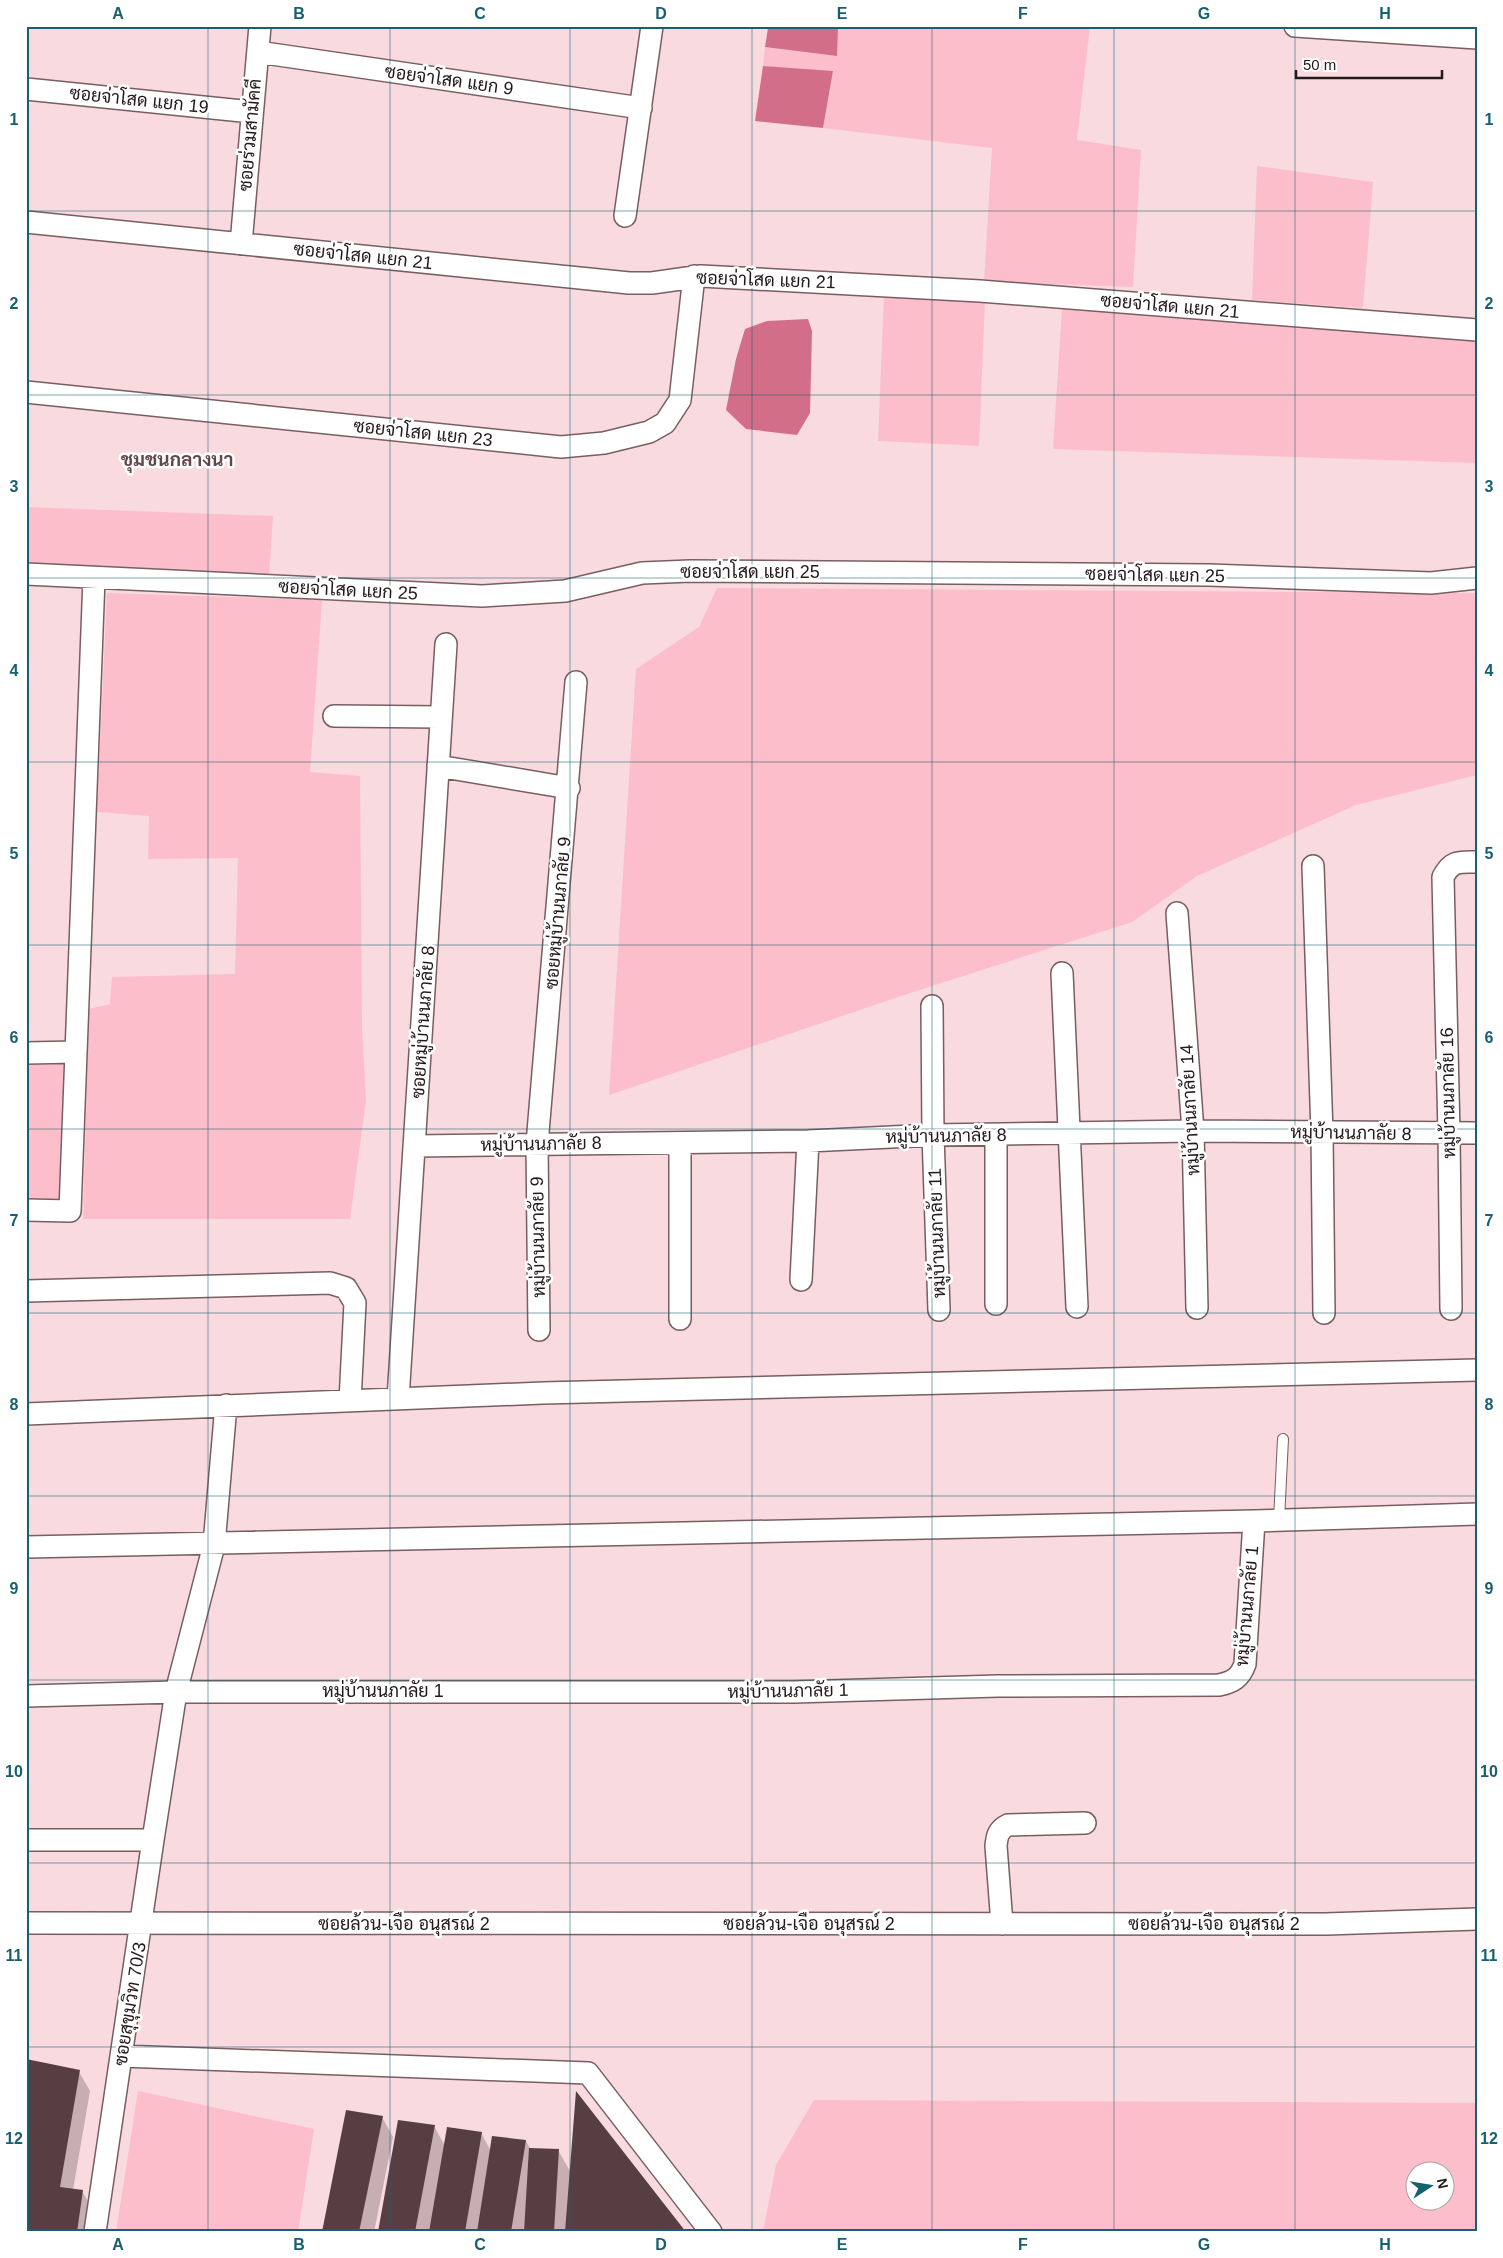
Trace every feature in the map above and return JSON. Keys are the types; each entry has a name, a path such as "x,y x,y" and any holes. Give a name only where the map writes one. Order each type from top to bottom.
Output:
{"street":[{"name":"ซอยร่วมสามัคคี","path":"241,244 260,26"},
{"path":"625,216 652,26"},
{"path":"1295,26 1477,38"},
{"name":"ซอยจ่าโสด แยก 9","path":"258,52 641,108"},
{"name":"ซอยจ่าโสด แยก 19","path":"26,89 252,112"},
{"name":"ซอยจ่าโสด แยก 21","path":"26,222 629,283 652,283 694,276 980,291 1477,330"},
{"name":"ซอยจ่าโสด แยก 23","path":"26,392 560,447 604,443 649,432 665,423 680,400 694,276"},
{"name":"ซอยจ่าโสด แยก 25","path":"26,574 482,596 565,591 642,573 690,571 1209,575 1431,583 1477,578"},
{"path":"26,1210 70,1211 94,578"},
{"name":"ซอยหมู่บ้านนภาลัย 8","path":"398,1399 446,644"},
{"name":"ซอยหมู่บ้านนภาลัย 9","path":"537,1144 569,788 576,682"},
{"path":"334,716 441,718"},
{"path":"438,766 569,788"},
{"name":"หมู่บ้านนภาลัย 16","path":"1451,1309 1450,1134 1443,877 1448,867 1459,862 1477,862"},
{"path":"1313,866 1322,1133 1324,1314"},
{"name":"หมู่บ้านนภาลัย 14","path":"1177,913 1193,1131 1197,1308"},
{"path":"1062,973 1077,1307"},
{"name":"หมู่บ้านนภาลัย 11","path":"932,1006 933,1136 939,1310"},
{"path":"26,1053 76,1052"},
{"name":"หมู่บ้านนภาลัย 8","path":"415,1146 808,1141 933,1136 1193,1131 1477,1133"},
{"path":"996,1135 996,1304"},
{"path":"801,1280 808,1141"},
{"path":"680,1143 680,1319"},
{"name":"หมู่บ้านนภาลัย 9","path":"537,1144 539,1330"},
{"path":"26,1290 330,1283 346,1288 355,1303 350,1402"},
{"path":"26,1414 542,1393 1477,1370"},
{"name":"ซอยสุขุมวิท 70/3","path":"96,2232 142,1924 152,1840 164,1776 176,1692 214,1545 226,1406"},
{"path":"26,1548 1254,1521 1477,1514"},
{"name":"หมู่บ้านนภาลัย 1","path":"26,1696 176,1692 794,1692 998,1686 1219,1685 1231,1682 1241,1675 1245,1664 1254,1521"},
{"path":"1002,1924 996,1846 1001,1828 1008,1825 1085,1823"},
{"path":"26,1840 152,1840"},
{"name":"ซอยล้วน-เจือ อนุสรณ์ 2","path":"26,1923 1326,1924 1477,1919"},
{"path":"122,2056 588,2073 711,2232"}],"lane":[{"path":"1279,1520 1283,1439"}],"shaded area":[{"path":"747,26 838,26 837,56 765,47 768,28"},
{"path":"838,26 1090,26 1077,140 1141,150 1133,287 984,282 992,148 823,128 833,72 763,66 765,47 836,56"},
{"path":"763,66 833,71 823,128 755,121"},
{"path":"1257,166 1373,182 1363,308 1252,300"},
{"path":"884,296 985,300 979,446 878,441"},
{"path":"1062,309 1185,315 1477,340 1477,463 1053,449"},
{"path":"808,319 812,331 810,413 797,435 746,429 726,410 736,359 745,329 767,321"},
{"path":"26,507 273,516 269,575 139,572 26,566"},
{"path":"717,588 1477,593 1477,775 1356,805 1197,876 1132,922 907,994 609,1095 636,669 699,627"},
{"path":"107,593 322,600 310,772 360,776 362,1027 366,1100 350,1219 83,1219 89,1009 110,1004 112,977 235,974 238,858 148,859 149,816 97,812"},
{"path":"69,1064 64,1204 26,1203 26,1065"},
{"path":"138,2091 314,2129 298,2232 116,2232"},
{"path":"814,2100 1477,2103 1477,2232 763,2232 776,2165"}],"building":[{"path":"26,2059 80,2070 60,2187 83,2190 77,2232 26,2232"},
{"path":"576,2091 686,2232 565,2232"},
{"path":"346,2110 383,2116 359,2232 322,2232"},
{"path":"398,2120 435,2125 415,2232 378,2232"},
{"path":"447,2127 482,2132 465,2232 429,2232"},
{"path":"492,2136 526,2140 511,2232 477,2232"},
{"path":"529,2148 559,2149 554,2232 524,2232"}],"district":[{"name":"ชุมชนกลางนา","path":"177,459"}]}
